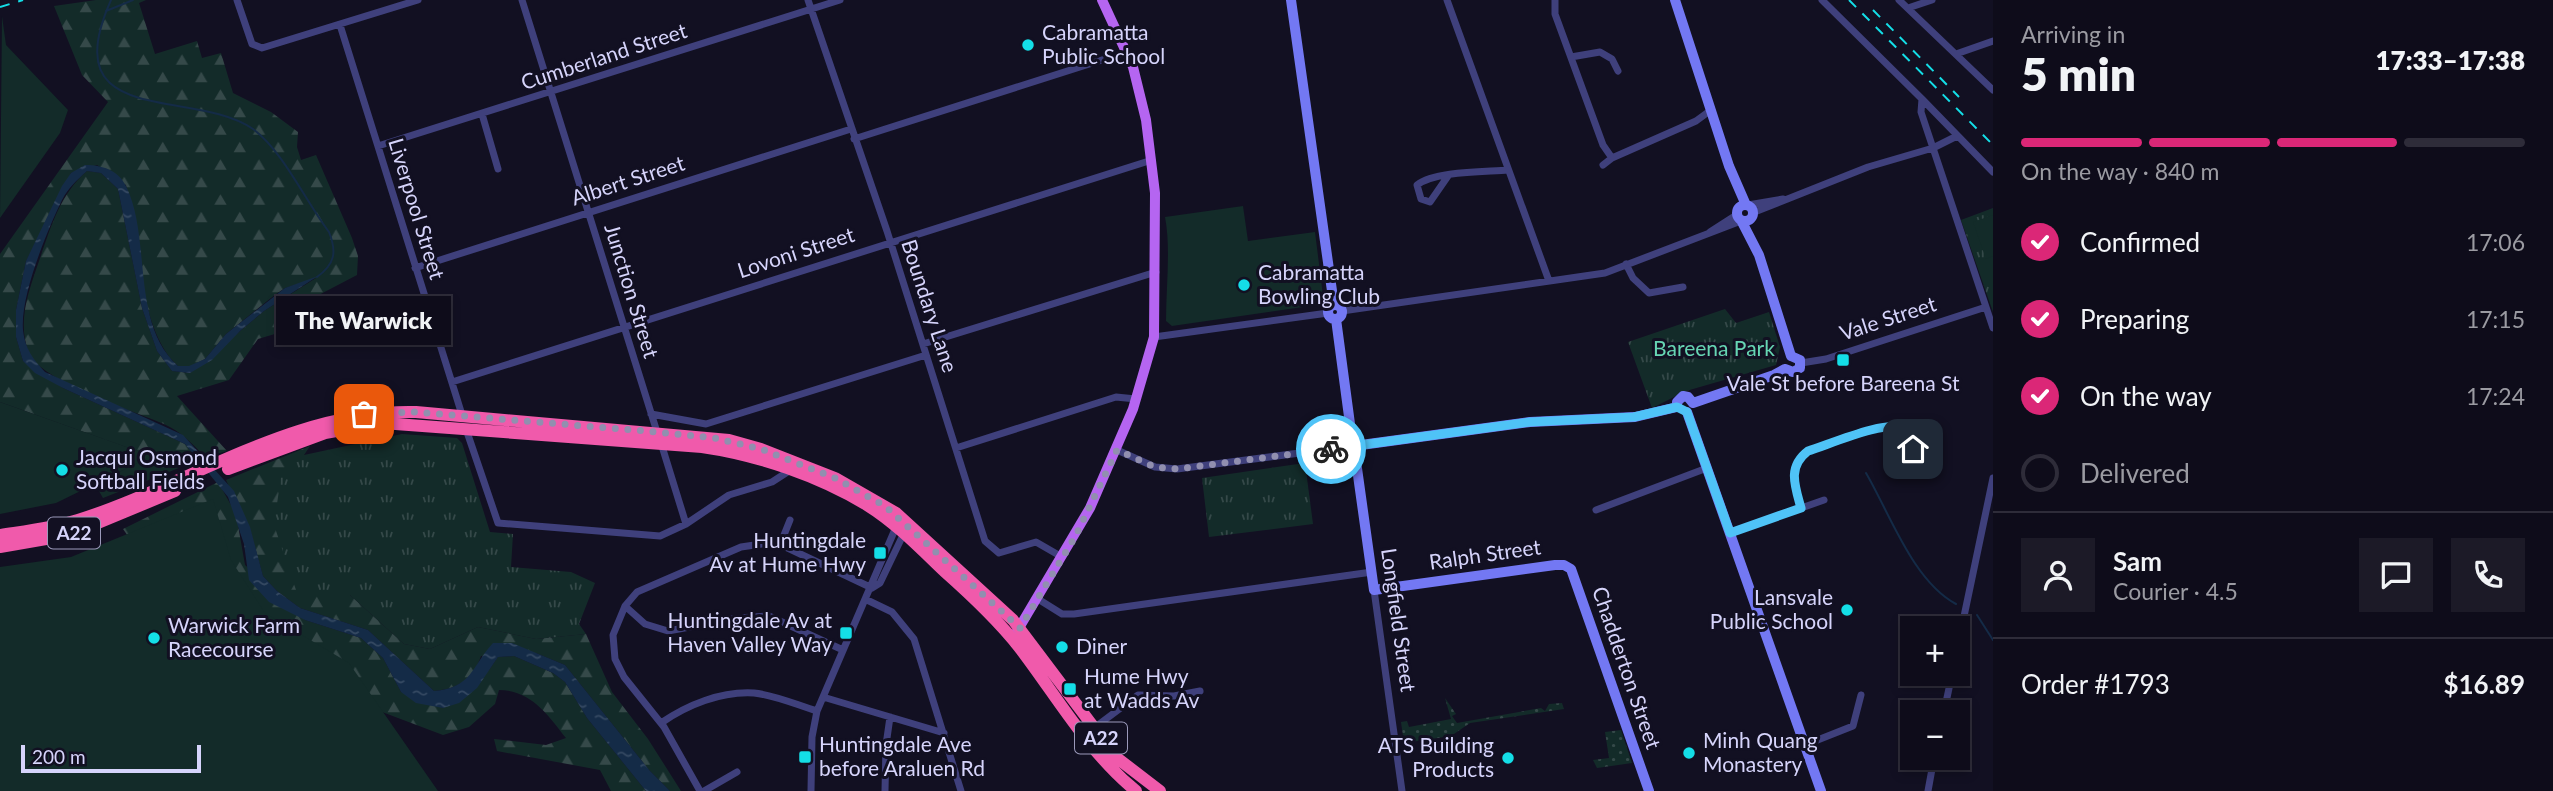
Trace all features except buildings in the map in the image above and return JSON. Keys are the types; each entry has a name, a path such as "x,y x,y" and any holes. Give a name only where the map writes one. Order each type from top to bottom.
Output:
{"highway":[{"name":"A22","path":"0,547 69,535 233,462 356,427 382,423 464,422 747,445 861,491 905,521 1016,633 1122,763 1160,791"},
{"name":"A22","path":"659,438 730,451 789,471 847,494 900,530 1016,633 1093,746 1136,791"},
{"name":"A22","path":"0,536 79,520 188,481"}],"main road":[{"path":"1016,633 1090,508 1117,450 1136,399 1154,337 1157,271 1152,160 1143,99 1127,52 1102,0"}],"street":[{"path":"237,0 254,46 268,47 418,0"},
{"name":"Junction Street","path":"522,0 686,524"},
{"name":"Boundary Lane","path":"808,0 923,344 985,541 992,550 999,553 1036,542 1062,557"},
{"name":"Cumberland Street","path":"378,146 840,0"},
{"name":"Longfield Street","path":"1291,0 1402,791"},
{"path":"1447,0 1549,281"},
{"path":"1555,0 1555,14 1603,145 1612,158"},
{"path":"1117,450 1155,467 1177,469 1523,423 1634,417 1686,407 1785,369 1796,372 1801,363 1791,356 1745,213 1729,176 1729,166 1675,0"},
{"path":"1822,0 1993,172"},
{"path":"1899,0 1993,90"},
{"path":"1908,8 1932,0"},
{"name":"Liverpool Street","path":"340,25 498,523 653,536 667,534 686,524"},
{"path":"1956,54 1993,41"},
{"path":"854,139 1127,52"},
{"path":"1572,57 1600,52 1612,59 1618,71"},
{"path":"1922,99 1922,112 1933,148 1993,328"},
{"path":"482,114 498,169"},
{"path":"1603,165 1612,158 1713,115"},
{"name":"Albert Street","path":"415,268 851,129"},
{"path":"1154,337 1605,273 1709,233 1745,213 1868,167 1933,148 1957,136"},
{"name":"Lovoni Street","path":"452,382 1152,160"},
{"path":"1448,176 1434,199 1430,202 1421,199 1417,185 1424,180 1448,176 1508,170"},
{"path":"1626,264 1633,278 1649,293 1683,287"},
{"path":"923,344 1157,271"},
{"name":"Vale Street","path":"1801,363 1826,359 1986,307"},
{"path":"651,414 706,425 926,355"},
{"path":"1785,369 1785,360 1791,356"},
{"path":"956,448 1116,397 1136,399"},
{"path":"1686,407 1821,791"},
{"path":"1801,508 1793,474 1799,458 1808,451 1892,425 1906,429 1913,449"},
{"path":"1596,510 1707,468"},
{"path":"686,524 729,495 772,482 789,471"},
{"path":"1964,616 1993,478"},
{"path":"1730,533 1824,500"},
{"path":"780,545 790,520"},
{"path":"811,791 812,737 817,711 872,588 872,579 900,530"},
{"path":"737,772 702,791 661,723 624,677 615,659 613,635 625,606 637,592 719,555 753,544 780,545 872,588"},
{"name":"Ralph Street","path":"1374,590 1560,565"},
{"name":"Chadderton Street","path":"1560,565 1568,567 1573,575 1648,791"},
{"path":"1038,599 1062,614 1074,614 1372,572"},
{"path":"867,600 892,612 914,639 961,791"},
{"path":"625,606 645,624 668,631 738,618 769,616 843,650"},
{"path":"1094,728 1138,695 1174,696 1200,691"},
{"path":"661,723 685,707 745,693 764,695 817,711"},
{"path":"1805,745 1853,726 1861,695"},
{"path":"823,697 943,733"},
{"path":"885,791 890,717"},
{"path":"1927,791 1931,770"}],"green space":[{"path":"96,0 146,0 139,3 155,54 197,41 202,58 221,53 233,93 271,112 298,132 297,147 301,160 316,155 358,256 357,275 290,310 298,327 258,339 229,380 177,396 227,451 205,457 170,427 69,384 50,374 29,353 24,331 28,297 51,226 62,202 77,180 87,171 101,173 118,189 142,308 157,351 172,371 190,373 264,311 316,278 285,288 276,294 226,334 205,359 189,367 178,366 165,350 147,307 126,185 97,165 71,173 26,261 16,310 16,337 23,361 63,388 185,444 199,460 103,498 95,484 151,456 0,402 0,254 108,102 82,75 54,6"},
{"path":"2,16 6,45 68,110 60,133 0,218"},
{"name":"Cabramatta Bowling Club","path":"1243,206 1248,241 1315,232 1324,304 1172,326 1166,321 1168,255 1165,217"},
{"path":"1993,208 1993,312 1961,220"},
{"path":"1993,215 1993,256 1986,259 1973,222"},
{"name":"Bareena Park","path":"1725,309 1736,323 1769,312 1780,347 1776,365 1686,391 1652,408 1628,342"},
{"name":"Jacqui Osmond Softball Fields","path":"0,402 152,456 56,503 0,514"},
{"path":"402,434 457,438 462,443 490,532 513,534 511,567 571,572 595,583 579,624 586,634 536,639 478,627 430,649 404,644 350,595 316,596 296,590 274,525 281,476 304,455"},
{"path":"310,446 304,455 350,595 404,644 430,649 478,627 536,639 586,634 612,692 648,739 681,791 670,791 650,771 565,665 536,653 481,656 474,671 464,681 450,688 434,691 368,630 300,608 277,591 263,576 250,529 226,480"},
{"path":"1305,463 1313,524 1209,537 1202,478"},
{"path":"218,482 236,514 245,565 305,620 361,638 383,658 401,692 443,708 489,670 498,657 514,656 553,673 565,682 587,718 646,791 611,791 600,770 497,751 494,739 546,745 566,738 538,705 520,694 499,690 495,704 469,727 443,735 361,704 130,539 123,529"},
{"name":"Warwick Farm Racecourse","path":"213,499 231,560 265,613 349,663 438,791 0,791 0,567 71,557"},
{"path":"1445,698 1456,714 1452,716 1457,723 1541,708 1545,711 1549,704 1562,703 1564,709 1470,723 1451,736 1404,743 1401,722 1407,721 1409,727 1451,719"},
{"path":"1621,730 1632,763 1597,768 1593,760 1609,758 1605,732"}],"water":[{"path":"85,165 109,170 119,176 126,186 134,207 147,304 153,327 163,348 178,366 189,366 205,359 226,334 285,288 318,276 264,311 212,360 190,373 172,371 157,351 142,308 118,189 101,173 87,171 62,200 42,246 26,300 23,330 26,343 33,358 45,372 183,435 234,491 250,527 263,576 277,591 300,608 368,630 434,691 456,686 464,681 493,643 512,643 565,665 650,771 670,791 646,791 587,718 565,682 553,673 514,656 498,657 477,688 459,703 443,708 416,703 401,692 383,658 361,638 305,620 269,602 249,580 244,544 228,497 185,444 63,388 35,373 23,361 16,337 16,310 26,261 62,186 71,173"}],"waterway":[{"path":"111,0 98,41 100,69 115,87 138,98 227,117 253,129 264,139 284,163 329,232 333,257 328,267 317,277"},
{"path":"106,11 133,0"},
{"path":"1866,473 1915,563 1927,580 1956,604"},
{"path":"1977,615 1993,640"}],"railway":[{"path":"0,7 23,0"},
{"path":"1849,0 1993,145"},
{"path":"1873,10 1959,97"}],"way so far":[{"path":"364,414 416,412 657,432 729,440 761,449 835,478 885,506 961,571 1020,628 1076,535 1117,450 1155,467 1177,469 1331,449"}],"place":[{"name":"Cabramatta Public School","path":"1028,45"},
{"name":"Cabramatta Bowling Club","path":"1244,285"},
{"name":"Vale St before Bareena St","path":"1843,360"},
{"name":"The Warwick","path":"364,414"},
{"name":"Jacqui Osmond Softball Fields","path":"62,470"},
{"name":"Huntingdale Av at Hume Hwy","path":"880,553"},
{"name":"Lansvale Public School","path":"1847,610"},
{"name":"Huntingdale Av at Haven Valley Way","path":"846,633"},
{"name":"Warwick Farm Racecourse","path":"154,638"},
{"name":"Diner","path":"1062,647"},
{"name":"Hume Hwy at Wadds Av","path":"1070,689"},
{"name":"Minh Quang Monastery","path":"1689,753"},
{"name":"Huntingdale Ave before Araluen Rd","path":"805,757"},
{"name":"ATS Building Products","path":"1508,758"}],"route":[{"path":"1331,449 1346,447 1350,439 1357,439 1361,445 1530,422 1634,417 1677,407 1680,411 1687,412 1730,533 1801,508 1793,474 1799,458 1808,451 1892,425 1906,429 1913,449"}]}
